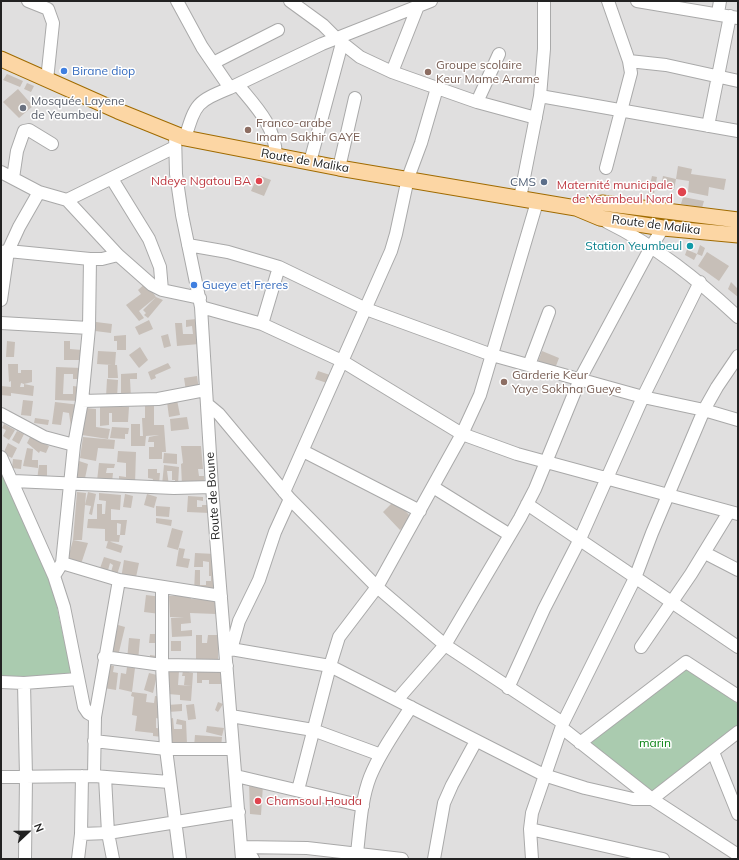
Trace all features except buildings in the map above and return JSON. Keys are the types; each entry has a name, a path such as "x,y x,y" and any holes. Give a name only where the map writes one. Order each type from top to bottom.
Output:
{"main road":[{"name":"Route de Malika","path":"1,59 178,140 339,168 408,178 576,208 600,218 663,228 736,232"},
{"name":"Route de Malika","path":"576,208 602,203 738,220"}],"street":[{"path":"28,1 48,10 53,23 47,80"},
{"path":"177,1 213,63 234,87 265,118 271,128 276,156"},
{"path":"290,1 323,25 339,41 360,57 392,72 477,102 536,118"},
{"path":"67,200 112,180 178,140 197,106 209,97 234,87 296,56 339,41 411,5 431,1"},
{"path":"520,198 540,96 544,50 544,1"},
{"path":"606,168 630,81 629,61 608,1"},
{"path":"637,1 728,16"},
{"path":"708,126 728,16 720,1"},
{"path":"392,72 411,5"},
{"path":"213,63 278,30"},
{"path":"310,162 339,41"},
{"path":"477,102 499,54"},
{"path":"629,61 666,65 738,81"},
{"path":"437,88 421,143 408,178 396,234 382,272 303,451 259,580 239,621 228,649 330,666 544,775 585,788 633,799 652,799 738,732"},
{"path":"540,96 622,112 738,131"},
{"path":"339,168 355,98"},
{"path":"13,178 17,151 24,131 29,130 52,144"},
{"name":"Route de Boune","path":"178,140 179,193 200,302 212,487 221,596 228,649 227,666 243,851"},
{"path":"1,172 39,192 67,200 118,255 142,277 162,290 262,324 342,361 462,434 517,454 735,510 641,647"},
{"path":"112,180 149,239 160,267 162,290"},
{"path":"1,300 5,251 39,192"},
{"path":"298,790 330,666 342,631 377,587 462,434 480,395 536,202"},
{"path":"600,218 638,237 700,282 738,317"},
{"path":"397,700 445,645 510,535 527,504 547,461 580,379 651,247 663,228"},
{"path":"188,245 228,252 279,267 366,309 492,355 644,397 704,410 738,420"},
{"path":"5,251 90,259 106,259 118,255"},
{"path":"54,576 62,563 72,483 74,445 82,401 89,328 90,259"},
{"path":"262,324 279,267"},
{"path":"508,688 544,609 580,539 644,397 700,282"},
{"path":"529,365 549,312"},
{"path":"1,323 89,328"},
{"path":"532,859 530,829 532,813 562,725 635,578 704,410 717,387 738,356"},
{"path":"82,401 158,399 205,390"},
{"path":"207,404 219,414 287,496 377,587 445,645 562,725 580,743 652,799 738,855"},
{"path":"1,414 44,437 74,445"},
{"path":"303,451 420,511"},
{"path":"1,456 54,576 64,608 84,707 88,713 95,717"},
{"path":"13,481 174,488 212,487"},
{"path":"432,488 510,535"},
{"path":"527,504 738,647"},
{"path":"705,553 738,570"},
{"path":"62,563 119,580 221,596"},
{"path":"78,859 81,834 94,776 95,717 104,657 119,580"},
{"path":"162,587 162,665 166,749 180,859"},
{"path":"104,657 162,665 227,666"},
{"path":"580,743 686,662 738,696"},
{"path":"1,682 24,683 78,680"},
{"path":"24,683 26,777 25,859"},
{"path":"353,855 370,776 381,755 411,707"},
{"path":"231,716 313,730 381,755"},
{"path":"94,741 166,749 234,749"},
{"path":"434,859 444,803 476,741"},
{"path":"713,752 738,814"},
{"path":"1,777 94,776 169,782"},
{"path":"94,776 113,859"},
{"path":"236,776 363,806"},
{"path":"81,834 108,833 239,812"},
{"path":"530,829 611,853 663,859"},
{"path":"243,851 291,847 353,855 402,859"},
{"path":"243,851 253,859"}],"shaded area":[{"path":"1,1 738,1 738,859 1,859"}],"green space":[{"path":"1,469 53,589 72,677 24,678 1,676"},
{"name":"marin","path":"687,668 738,704 738,731 654,796 584,747"}],"place":[{"name":"Birane diop","path":"64,71"},
{"name":"Groupe scolaire Keur Mame Arame","path":"428,72"},
{"name":"Mosquée Layene de Yeumbeul","path":"23,108"},
{"name":"Franco-arabe Imam Sakhir GAYE","path":"248,130"},
{"name":"Ndeye Ngatou BA","path":"259,181"},
{"name":"CMS","path":"544,182"},
{"name":"Maternité municipale de Yeumbeul Nord","path":"682,192"},
{"name":"Station Yeumbeul","path":"690,246"},
{"name":"Gueye et Freres","path":"194,285"},
{"name":"Garderie Keur Yaye Sokhna Gueye","path":"504,382"},
{"name":"Chamsoul Houda","path":"258,801"}]}
